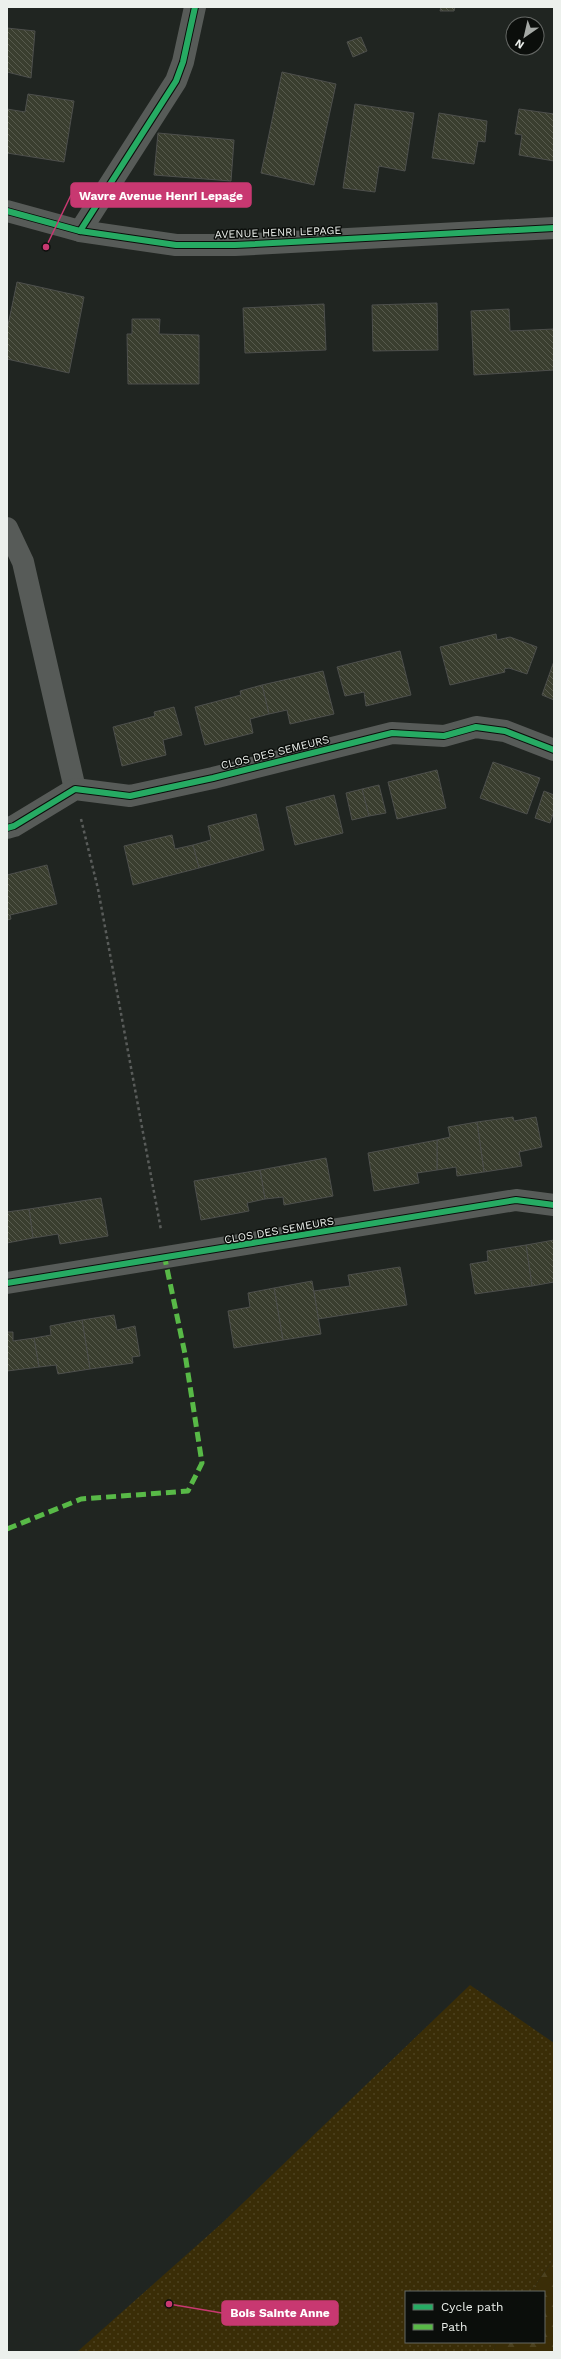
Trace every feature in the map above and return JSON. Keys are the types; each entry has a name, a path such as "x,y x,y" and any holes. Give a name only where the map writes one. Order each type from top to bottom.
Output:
{"street":[{"path":"80,231 176,81 183,62 195,7"},
{"name":"AVENUE HENRI LEPAGE","path":"7,211 80,231 176,245 235,245 554,228"},
{"path":"7,528 23,562 75,789 14,826 7,828"},
{"name":"CLOS DES SEMEURS","path":"75,789 130,796 213,778 392,733 444,736 476,727 505,732 554,750"},
{"name":"CLOS DES SEMEURS","path":"7,1283 165,1259 516,1200 554,1205"}],"path":[{"path":"75,789 118,992 165,1259"}],"green space":[{"path":"470,1985 554,2043 554,2258 532,2291 405,2291 405,2343 497,2343 493,2352 77,2352 221,2224"},
{"path":"554,2258 554,2352 493,2352 497,2343 545,2343 545,2291 532,2291"}],"building":[{"path":"441,7 455,7 454,11 440,11"},
{"path":"7,28 35,31 31,78 7,72"},
{"path":"361,37 367,51 353,57 347,42"},
{"path":"282,72 336,84 314,185 261,173"},
{"path":"28,94 74,101 64,162 7,153 7,109 25,112"},
{"path":"355,104 414,113 405,171 379,166 375,192 343,188"},
{"path":"519,109 554,114 554,161 519,155 522,135 515,134"},
{"path":"439,113 487,121 485,142 478,141 474,164 432,158"},
{"path":"158,133 234,140 231,181 154,175"},
{"path":"17,282 84,297 69,373 7,359 7,330"},
{"path":"437,303 438,350 373,351 372,305"},
{"path":"324,304 326,350 245,353 243,308"},
{"path":"509,309 510,331 554,329 554,370 474,375 471,311"},
{"path":"132,319 160,319 159,334 199,335 199,384 128,384 127,334 132,334"},
{"path":"496,634 497,640 510,637 537,647 527,674 509,668 504,669 505,672 450,685 440,647"},
{"path":"400,651 411,695 366,706 364,692 345,696 337,667"},
{"path":"554,661 554,700 542,695"},
{"path":"323,671 334,714 290,724 287,710 269,714 262,685"},
{"path":"262,685 269,714 250,719 253,733 205,745 195,707 241,695 240,691"},
{"path":"174,707 182,735 163,740 166,755 122,766 113,727 155,716 154,712"},
{"path":"493,762 540,778 527,814 480,798"},
{"path":"437,770 446,808 397,819 388,782"},
{"path":"379,785 386,813 369,816 362,789"},
{"path":"362,789 369,816 352,820 346,793"},
{"path":"544,791 554,795 554,811 550,823 535,818"},
{"path":"334,795 343,833 295,845 286,807"},
{"path":"256,814 264,850 199,868 193,845 211,840 208,826"},
{"path":"172,835 175,849 193,845 199,868 133,885 124,846"},
{"path":"47,865 57,904 10,915 11,919 7,920 7,875"},
{"path":"513,1117 514,1121 536,1117 542,1147 519,1152 522,1166 484,1172 477,1122"},
{"path":"477,1122 484,1172 457,1176 456,1167 437,1170 437,1140 450,1137 448,1127"},
{"path":"437,1140 437,1170 417,1173 419,1183 374,1191 368,1153"},
{"path":"326,1158 333,1196 284,1205 283,1197 265,1199 260,1170"},
{"path":"260,1170 265,1199 247,1203 249,1211 201,1220 194,1181"},
{"path":"101,1198 108,1236 60,1244 58,1234 33,1238 29,1209"},
{"path":"29,1209 33,1238 7,1243 7,1212"},
{"path":"554,1240 554,1282 532,1286 526,1245"},
{"path":"526,1245 532,1286 475,1294 470,1264 488,1261 487,1251"},
{"path":"400,1267 407,1305 318,1319 314,1291 350,1286 348,1275"},
{"path":"312,1281 321,1334 283,1340 274,1288"},
{"path":"274,1288 283,1340 234,1348 228,1311 250,1307 248,1293"},
{"path":"114,1315 117,1330 135,1326 140,1356 132,1357 133,1363 90,1369 82,1320"},
{"path":"82,1320 90,1369 58,1374 56,1365 39,1367 34,1338 51,1335 50,1326"},
{"path":"7,1332 13,1332 13,1341 34,1338 39,1367 7,1371"}],"marked path":[{"path":"7,1529 81,1499 188,1491 202,1463 185,1354 165,1259"}],"cycle path":[{"path":"80,231 176,81 183,62 195,7"},
{"path":"7,211 80,231 176,245 235,245 554,228"},
{"path":"7,828 14,826 75,789 130,796 213,778 392,733 444,736 476,727 505,731 554,750"},
{"path":"7,1283 516,1200 554,1205"}],"place":[{"name":"Wavre Avenue Henri Lepage","path":"46,247"},
{"name":"Bois Sainte Anne","path":"169,2304"}]}
